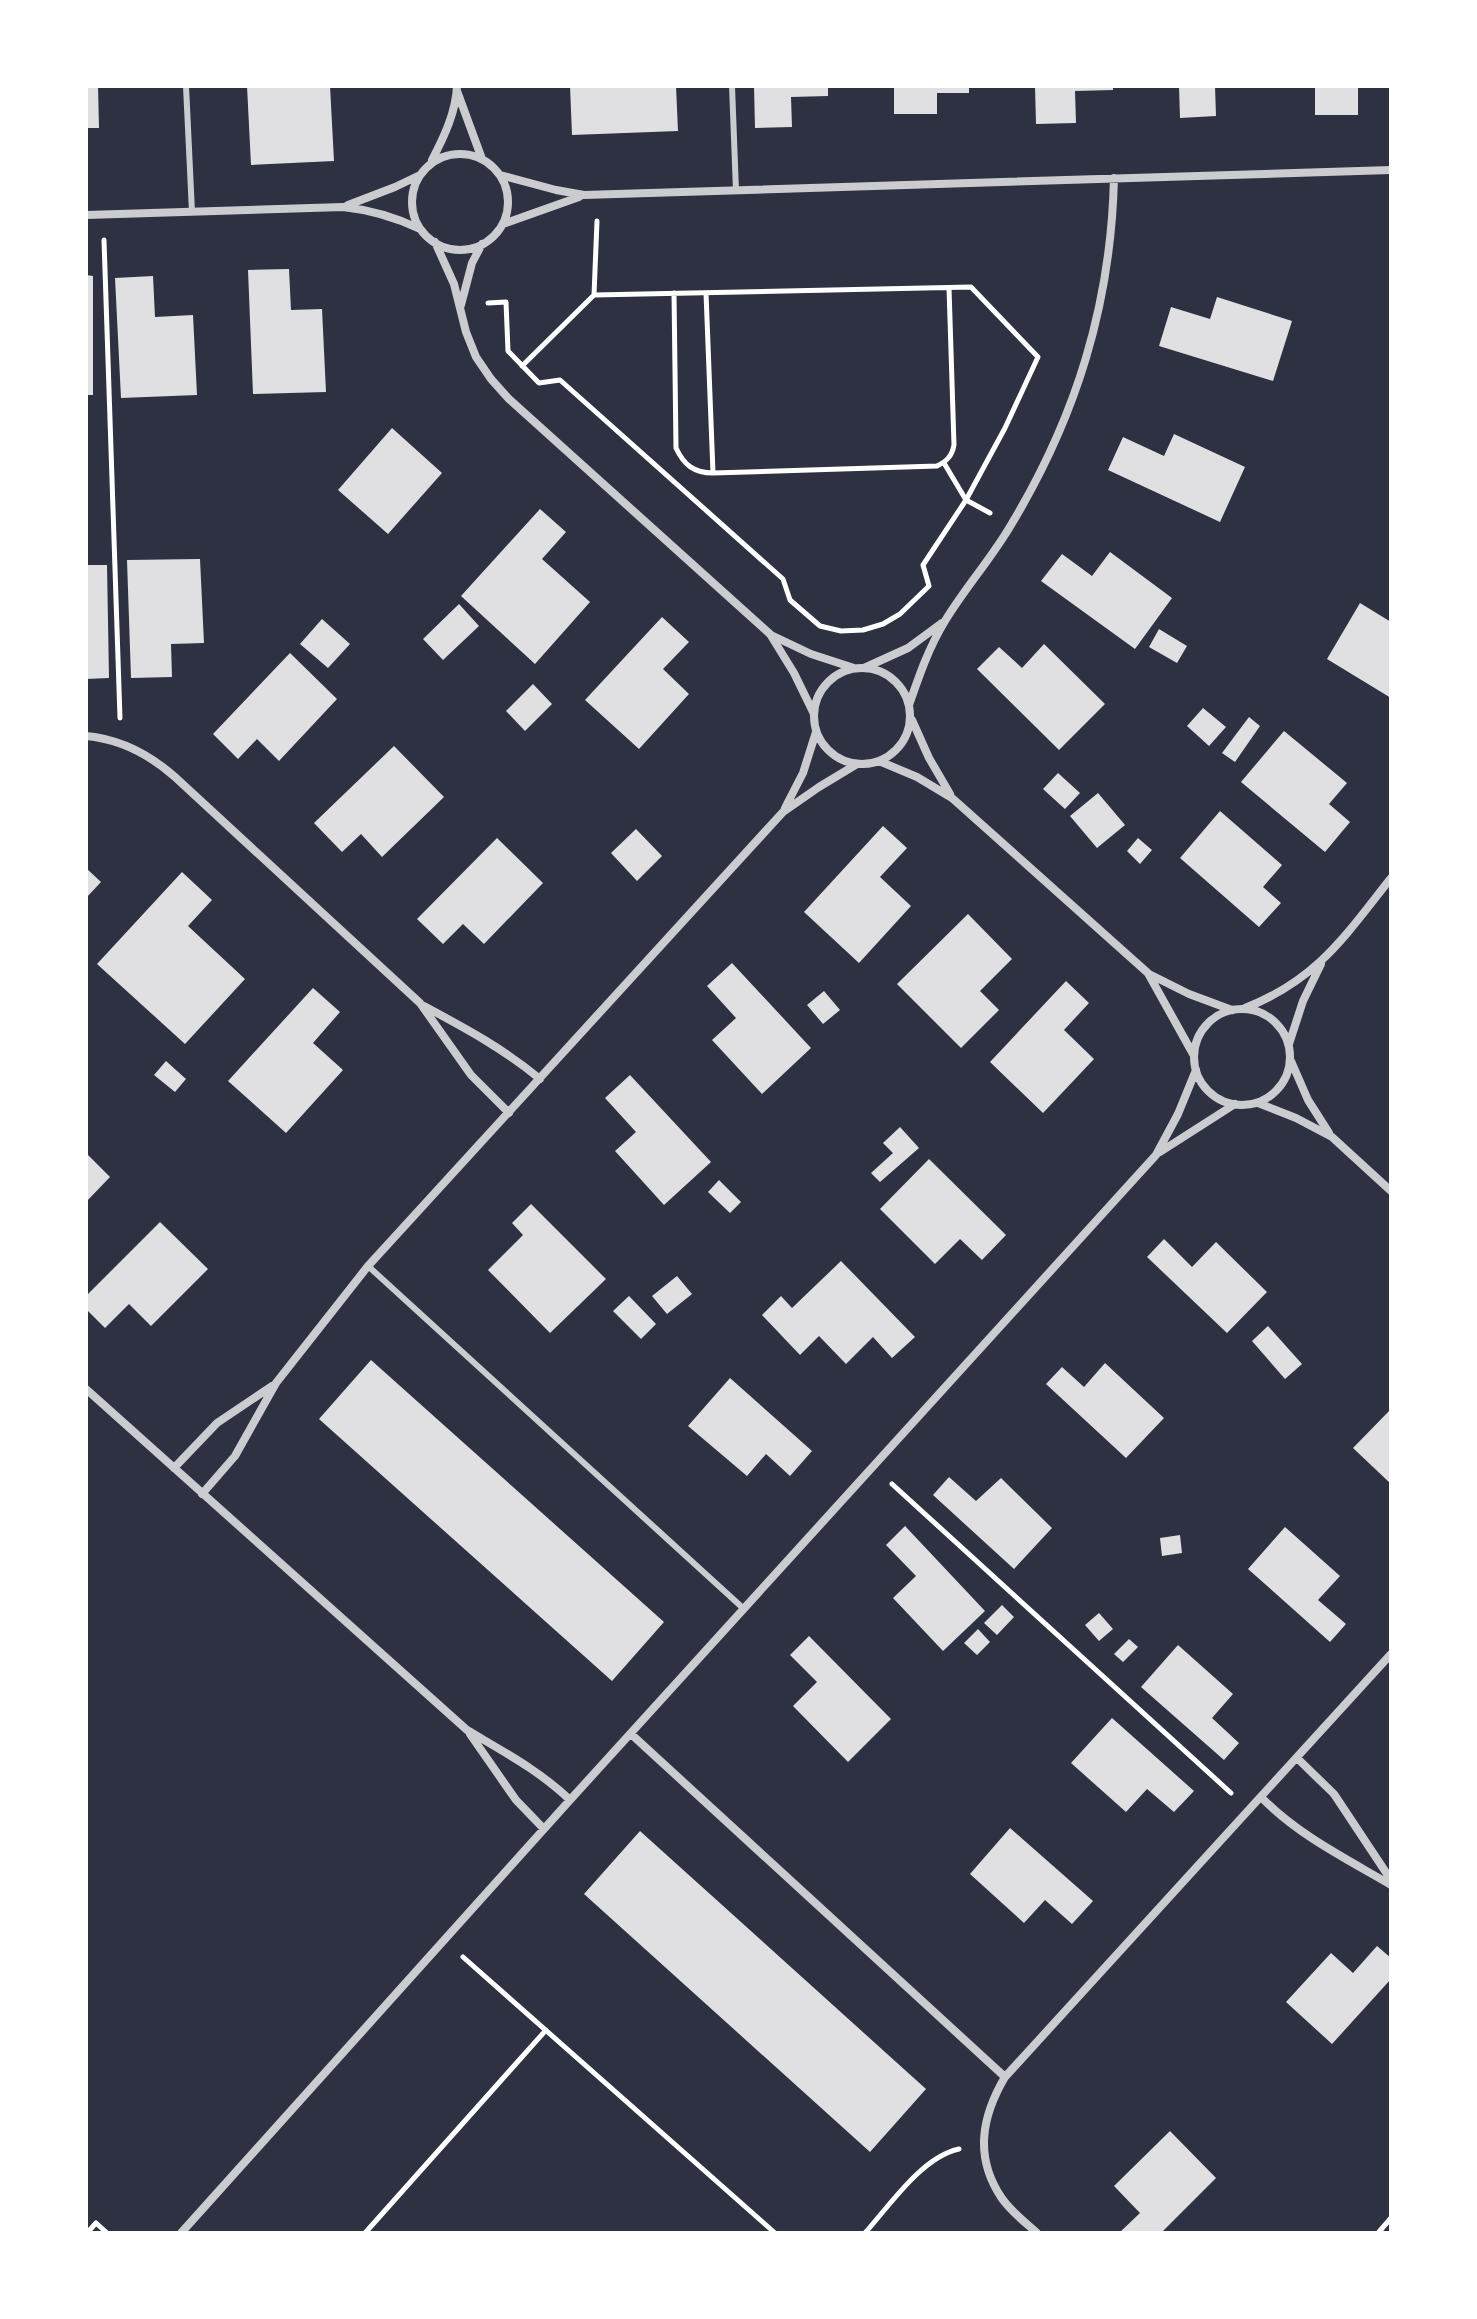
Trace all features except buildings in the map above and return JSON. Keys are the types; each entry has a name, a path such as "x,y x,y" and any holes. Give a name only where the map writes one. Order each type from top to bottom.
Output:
{"street":[{"path":"457,88 482,159"},
{"path":"420,229 413,212 415,184 447,129 457,88"},
{"path":"429,164 438,158 460,153 482,159 500,175 584,195 1391,170"},
{"path":"343,207 420,175"},
{"path":"86,215 343,207 370,210 396,218 420,229 435,242 458,249 482,244 503,224 508,194 500,175"},
{"path":"909,705 925,661 945,620 1011,525 1059,431 1079,381 1095,331 1106,280 1113,229 1114,178"},
{"path":"503,224 584,195"},
{"path":"202,1494 235,1456 276,1383 368,1266 783,812 857,764 879,761 895,751 909,725 909,705 893,679 874,669 859,668 811,654 770,634 509,399 476,357 454,284 435,242"},
{"path":"461,306 472,263 482,244"},
{"path":"783,812 803,773 816,731 815,703 826,684 834,676 908,648 945,620"},
{"path":"770,634 814,714"},
{"path":"910,716 952,798"},
{"path":"816,731 828,750 857,764"},
{"path":"86,736 121,743 159,763 420,1003 471,1075 509,1113"},
{"path":"879,761 917,777 952,798 1149,974 1189,994 1232,1010"},
{"path":"1258,1103 1277,1091 1288,1071 1289,1045 1303,1001 1324,960 1391,878"},
{"path":"1243,1009 1286,989 1324,960"},
{"path":"1149,974 1194,1057"},
{"path":"420,1003 495,1045 540,1079"},
{"path":"1289,1045 1279,1027 1263,1014 1232,1010 1205,1026 1195,1046 1196,1070 1200,1081 1215,1096 1235,1104 1258,1103 1332,1137"},
{"path":"1290,1060 1308,1100 1332,1137 1391,1191"},
{"path":"181,2233 1156,1155 1178,1114 1196,1070"},
{"path":"1156,1155 1235,1104"},
{"path":"174,1468 217,1423 276,1383"},
{"path":"86,1389 467,1730 533,1769 570,1800"},
{"path":"1037,2233 1001,2197 990,2173 984,2148 985,2123 993,2098 1005,2077 1391,1654"},
{"path":"467,1730 516,1800 544,1829"},
{"path":"631,1734 1005,2077"},
{"path":"1297,1758 1334,1794 1391,1883"},
{"path":"1261,1797 1300,1832 1391,1883"}],"lane":[{"path":"186,86 192,212"},
{"path":"732,86 736,191"},
{"path":"368,1266 744,1609"}],"path":[{"path":"522,366 594,295 598,195"},
{"path":"103,214 121,743"},
{"path":"461,306 506,302 508,351 539,383 560,380 783,579 790,600 820,626 841,631 863,630 883,624 900,614 929,586 923,565 966,500 1005,428 1038,357 971,287 594,295"},
{"path":"674,293 676,448 686,465 694,471 713,473 937,466 944,463 953,453 954,445 949,288"},
{"path":"706,293 713,473"},
{"path":"944,463 966,500 1011,525"},
{"path":"873,1468 1249,1810"},
{"path":"444,1941 775,2233"},
{"path":"365,2233 546,2030"},
{"path":"865,2233 933,2159 967,2147 984,2148"},
{"path":"1378,2233 1391,2218"},
{"path":"87,2233 96,2223 107,2233"}]}
